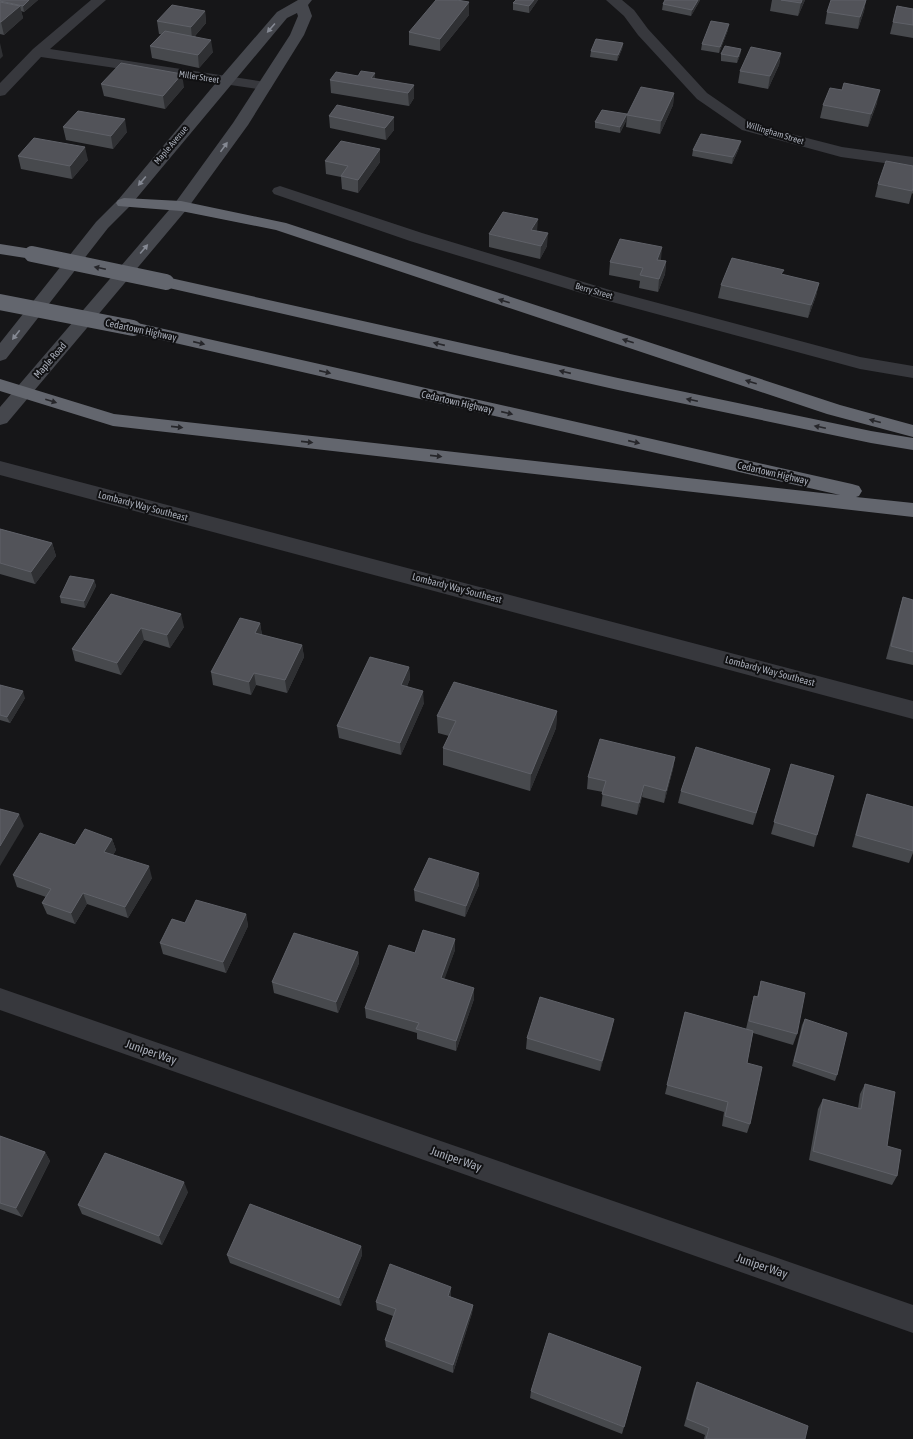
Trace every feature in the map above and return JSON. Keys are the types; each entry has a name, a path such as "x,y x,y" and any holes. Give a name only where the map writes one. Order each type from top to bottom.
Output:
{"highway":[{"path":"124,203 181,206 280,226 834,410 913,430"},
{"path":"0,249 32,254 166,282 618,384 871,437 913,444"},
{"name":"Cedartown Highway","path":"0,302 133,328 913,505"},
{"path":"0,385 113,420 913,510"}],"main road":[{"name":"Maple Avenue","path":"0,355 102,225 124,203 225,81 282,15 303,2 305,16 297,35 240,125 181,206 101,300"},
{"name":"Maple Road","path":"0,419 101,300"}],"street":[{"path":"0,92 38,52 99,0"},
{"name":"Willingham Street","path":"613,0 629,14 643,32 702,96 747,127 840,152 913,162"},
{"name":"Miller Street","path":"38,52 265,86"},
{"name":"Berry Street","path":"280,191 416,237 608,295 860,363 913,372"},
{"name":"Lombardy Way Southeast","path":"0,468 913,710"},
{"name":"Juniper Way","path":"0,999 913,1319"}],"building":[{"path":"0,0 29,0 23,6"},
{"path":"436,0 457,0 469,2 440,39 409,32"},
{"path":"516,0 534,0 529,6 513,3"},
{"path":"665,0 698,0 692,10 663,4"},
{"path":"781,0 802,0 801,3"},
{"path":"831,0 866,0 860,17 827,12"},
{"path":"0,2 20,6 0,22"},
{"path":"172,5 205,11 191,27 157,21"},
{"path":"897,6 913,9 913,25 893,22"},
{"path":"711,21 729,24 720,47 702,44"},
{"path":"165,31 211,40 198,55 150,46"},
{"path":"596,39 623,43 618,55 591,51"},
{"path":"725,46 741,49 738,57 721,54"},
{"path":"751,47 781,53 770,76 740,71"},
{"path":"121,63 182,74 163,96 101,84"},
{"path":"361,71 375,73 371,78 414,85 408,93 330,80 336,72 358,76"},
{"path":"844,83 880,90 871,114 823,105 830,88 842,90"},
{"path":"641,87 674,93 661,121 627,115"},
{"path":"337,105 394,117 385,128 329,116"},
{"path":"602,110 627,114 620,127 595,122"},
{"path":"78,111 125,119 111,136 63,127"},
{"path":"701,134 741,141 733,157 693,150"},
{"path":"34,138 85,147 70,166 18,156"},
{"path":"341,141 380,149 358,180 341,176 348,166 325,161"},
{"path":"886,161 913,166 912,191 878,184"},
{"path":"503,212 538,219 531,230 548,233 541,246 489,234"},
{"path":"620,239 662,247 657,260 666,261 659,279 640,275 643,268 610,262"},
{"path":"732,258 784,270 781,274 819,283 811,305 721,285"},
{"path":"0,529 52,543 31,572 0,563"},
{"path":"70,576 94,580 84,601 60,597"},
{"path":"111,594 181,614 167,635 141,628 117,663 72,649"},
{"path":"903,597 913,600 913,652 891,646"},
{"path":"240,618 260,623 255,633 302,645 285,680 254,673 249,682 211,672"},
{"path":"370,657 409,667 401,685 423,691 400,743 337,726"},
{"path":"454,682 557,711 531,774 443,748 456,721 437,716"},
{"path":"0,685 23,691 7,717 0,715"},
{"path":"600,739 675,757 666,791 644,785 639,803 602,794 606,781 588,777"},
{"path":"696,747 770,769 756,813 681,791"},
{"path":"791,764 834,776 817,835 774,822"},
{"path":"867,794 913,807 913,851 856,835"},
{"path":"0,809 19,814 0,846"},
{"path":"85,829 112,839 104,852 149,866 125,907 83,893 71,913 42,903 51,889 13,875 40,833 75,845"},
{"path":"429,858 479,873 466,906 414,890"},
{"path":"196,900 246,914 223,962 160,943 172,919 185,923"},
{"path":"423,930 455,939 441,978 474,988 456,1041 416,1029 419,1023 365,1008 389,945 415,953"},
{"path":"294,933 358,952 336,1002 272,982"},
{"path":"761,981 805,993 797,1034 749,1021 754,996 758,997"},
{"path":"540,997 614,1019 602,1061 527,1038"},
{"path":"685,1012 753,1031 747,1063 762,1067 750,1124 725,1116 728,1102 667,1085"},
{"path":"805,1019 847,1033 837,1075 794,1061"},
{"path":"865,1084 895,1092 887,1146 901,1150 897,1176 813,1151 823,1099 861,1109"},
{"path":"0,1136 45,1152 16,1208 0,1203"},
{"path":"105,1153 184,1182 159,1236 78,1205"},
{"path":"250,1204 361,1246 339,1298 227,1255"},
{"path":"390,1264 451,1287 448,1296 473,1305 453,1365 385,1340 396,1309 376,1302"},
{"path":"549,1333 641,1367 624,1427 531,1391"},
{"path":"697,1382 808,1426 805,1439 706,1439 709,1428 687,1419"}]}
